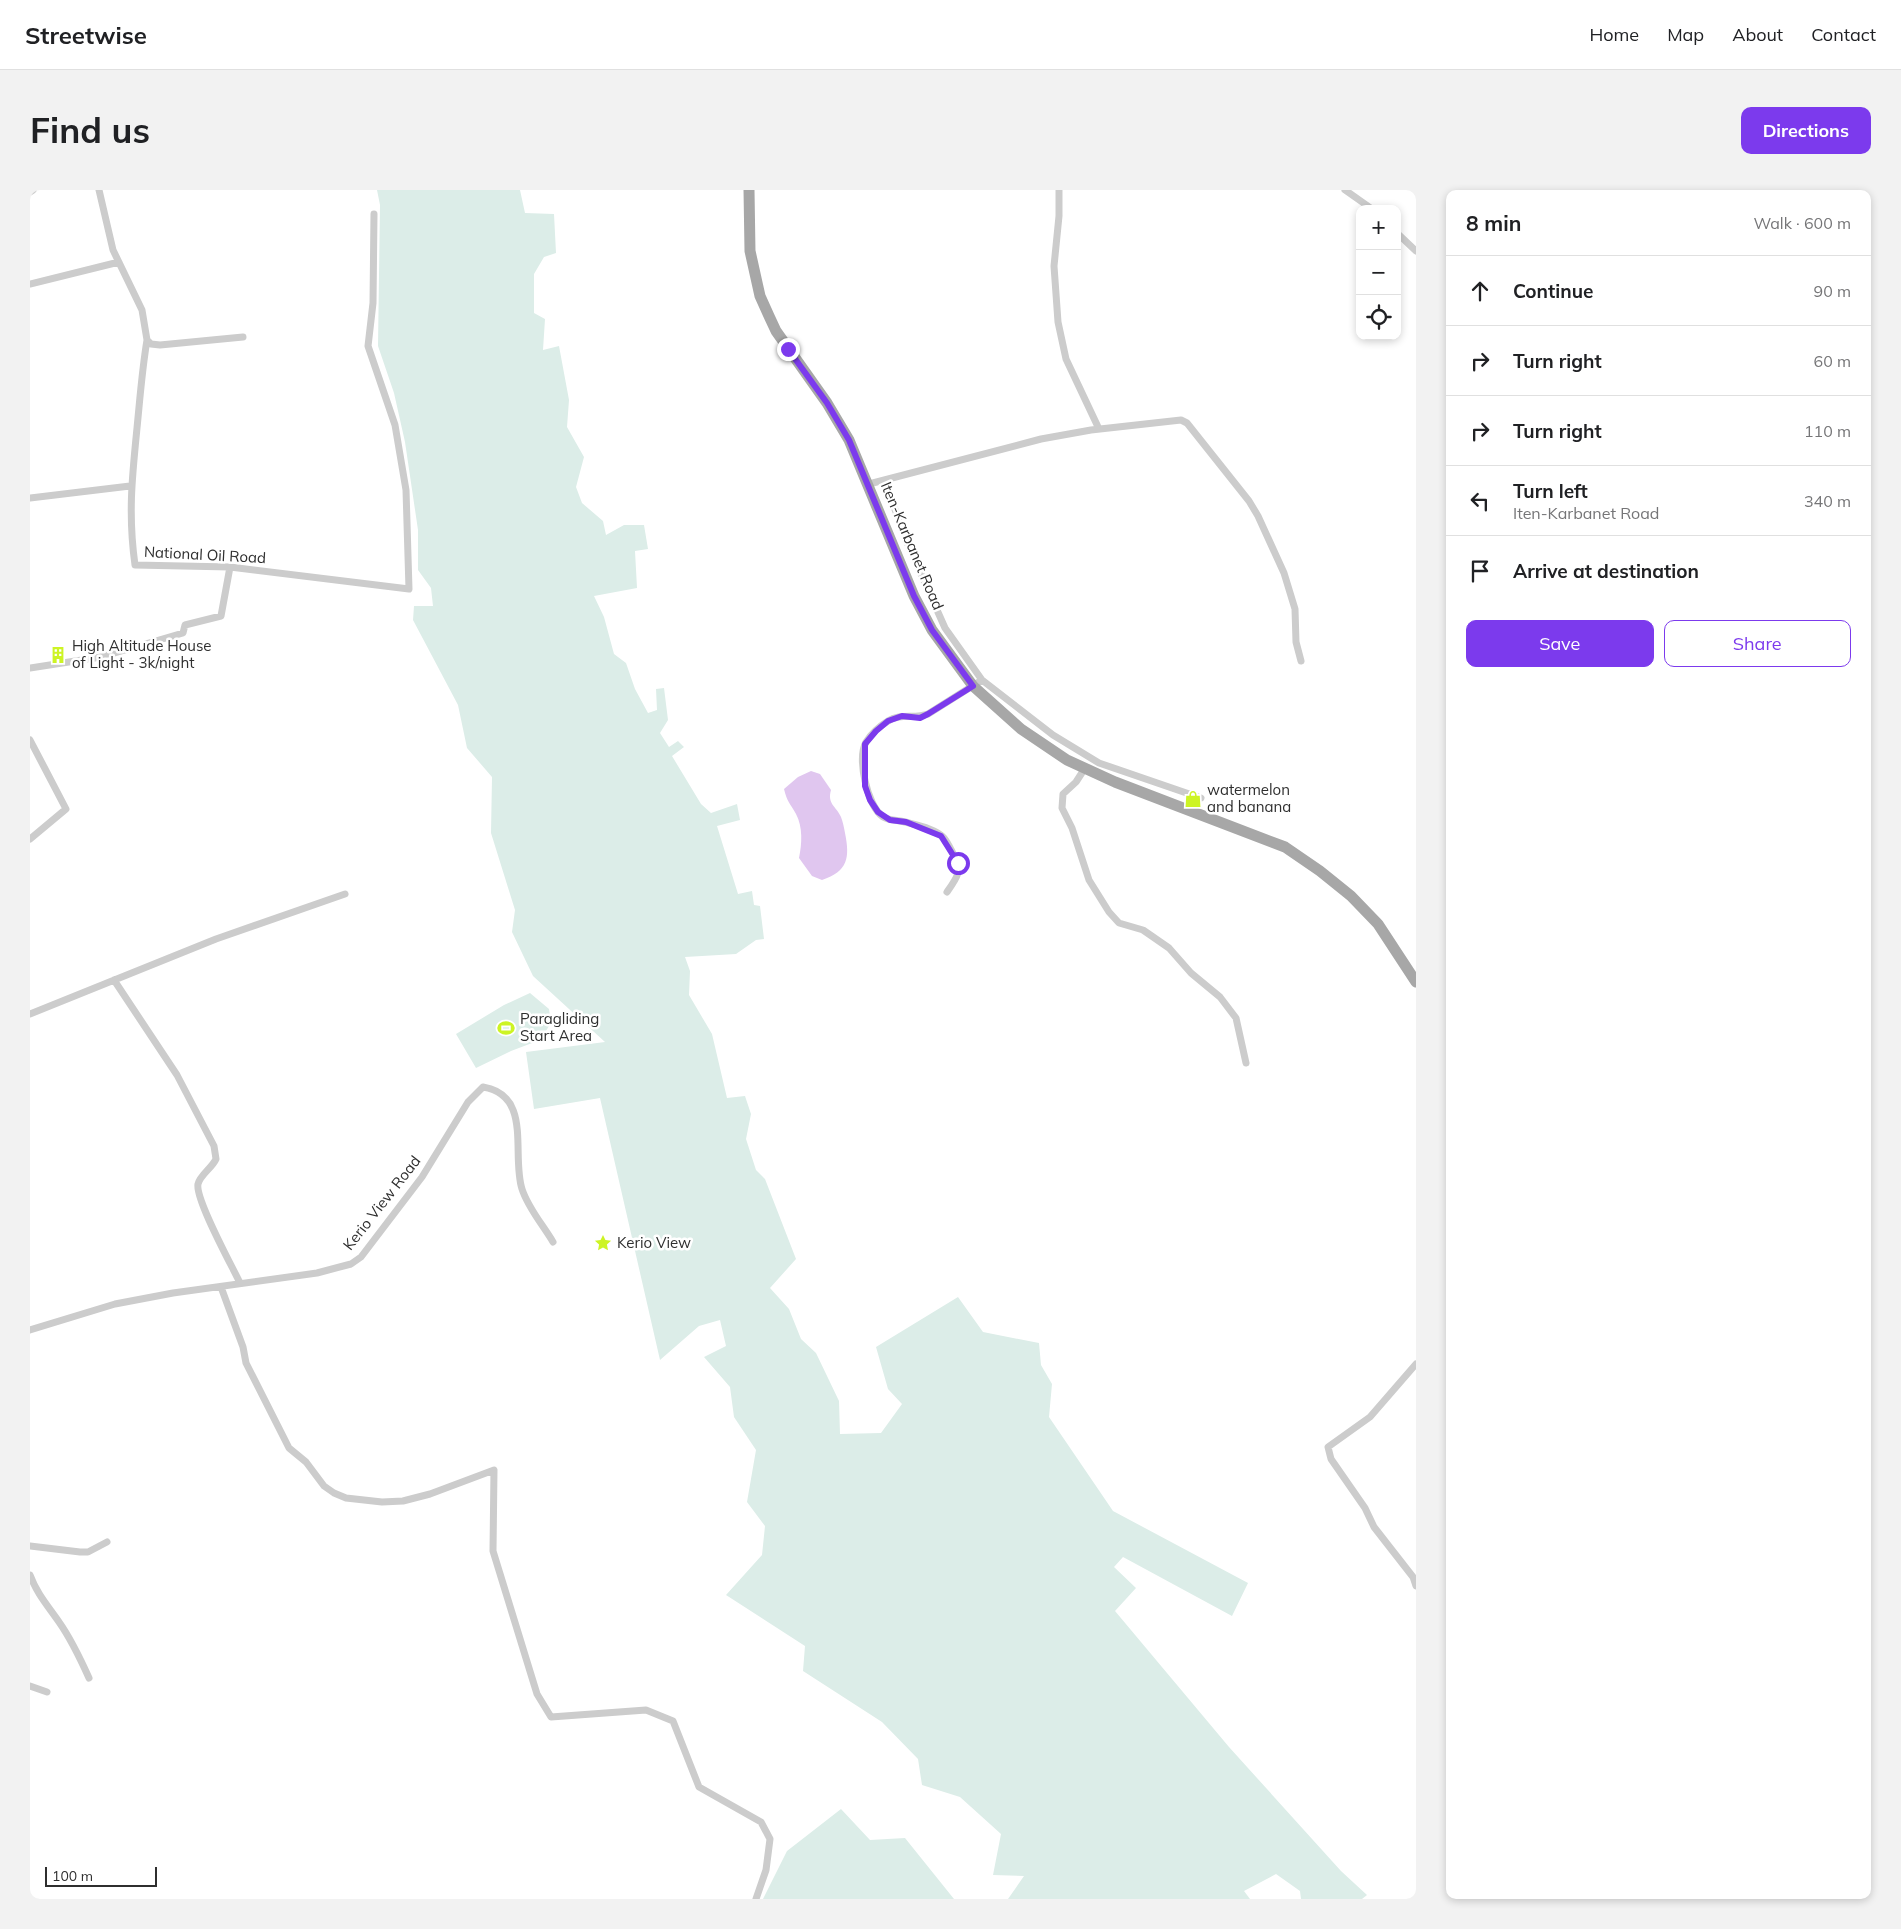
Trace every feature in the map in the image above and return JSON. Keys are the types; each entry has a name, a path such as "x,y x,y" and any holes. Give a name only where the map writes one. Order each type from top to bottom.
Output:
{"main road":[{"name":"Iten-Karbanet Road","path":"749,190 750,251 760,296 776,331 827,403 849,440 869,484 889,540 914,596 932,630 977,683 1020,729 1067,760 1115,782 1285,847 1320,870 1351,896 1378,924 1416,982"}],"street":[{"name":"National Oil Road","path":"99,190 109,238 142,310 147,340 139,387 130,486 130,529 135,565 230,567 409,589 406,490 396,434 368,346 373,303 374,214"},
{"path":"1059,190 1059,216 1054,266 1058,322 1066,359 1099,429"},
{"path":"1345,190 1366,205"},
{"path":"1401,237 1416,251"},
{"path":"30,284 119,262"},
{"path":"147,340 150,344 160,345 244,337"},
{"path":"869,484 1042,439 1099,429 1176,420 1187,423 1249,501 1258,516 1284,573 1294,609 1296,642 1301,661"},
{"path":"884,480 909,547 945,628 977,683 1053,735 1099,763 1202,798"},
{"path":"30,498 130,486"},
{"path":"30,668 100,657 130,650 183,633 185,626 221,616 230,567"},
{"path":"948,892 960,873 958,863 941,836 906,822 890,820 878,812 870,800 865,786 865,744 888,721 902,716 920,718 977,683"},
{"path":"30,740 66,809 30,839"},
{"path":"1084,768 1076,782 1063,794 1062,808 1072,828 1089,880 1109,912 1119,923 1143,930 1169,948 1191,973 1220,997 1236,1018 1246,1062"},
{"path":"30,1014 216,939 345,894"},
{"path":"114,980 176,1075 214,1146 216,1159 200,1181 198,1189 215,1234 240,1283"},
{"name":"Kerio View Road","path":"30,1330 115,1304 172,1293 317,1273 351,1264 361,1257 422,1176 468,1102 483,1088 492,1089 504,1096 517,1116 518,1172 522,1189 553,1242"},
{"path":"221,1287 243,1347 246,1363 289,1448 306,1462 324,1486 334,1494 346,1498 382,1502 403,1501 430,1494 494,1470 493,1551 537,1694 551,1718 646,1710 673,1721 699,1787 761,1822 770,1839 766,1870 756,1899"},
{"path":"1416,1364 1370,1417 1328,1447 1331,1459 1365,1508 1374,1526 1413,1577 1416,1586"},
{"path":"30,1546 88,1552 107,1542"},
{"path":"30,1575 37,1593 59,1622 76,1650 88,1678"},
{"path":"30,1686 47,1692"}],"shaded area":[{"path":"377,190 520,190 525,213 554,214 556,253 544,257 534,274 534,313 545,319 543,350 559,346 569,400 567,427 584,457 576,487 582,503 603,521 606,535 624,525 644,525 648,549 635,551 637,588 594,596 604,617 614,654 626,663 635,689 648,713 657,710 656,689 664,688 668,720 660,733 669,747 678,741 684,747 672,756 701,804 711,813 737,804 740,820 717,826 738,894 752,891 754,905 760,906 764,939 756,940 736,954 685,957 690,971 689,995 712,1034 727,1098 745,1096 751,1114 746,1139 756,1170 765,1179 796,1259 770,1288 789,1309 801,1339 816,1353 839,1401 840,1434 881,1433 902,1404 888,1389 876,1347 958,1297 983,1332 1039,1343 1041,1365 1052,1384 1049,1417 1113,1511 1248,1583 1232,1616 1123,1557 1114,1567 1136,1588 1115,1611 1229,1747 1341,1871 1367,1895 1362,1899 1301,1899 1300,1891 1276,1874 1244,1891 1250,1899 1008,1899 1024,1876 993,1875 1001,1834 960,1797 922,1785 918,1759 882,1722 803,1671 805,1646 726,1595 762,1555 765,1526 747,1502 756,1450 734,1417 730,1387 704,1357 726,1346 720,1320 699,1326 660,1360 600,1098 534,1109 526,1052 605,1042 533,976 512,932 515,910 491,833 492,777 467,748 458,705 413,620 414,606 433,606 431,588 418,570 418,530 405,442 394,393 378,346 380,205"},
{"path":"811,771 820,774 831,790 830,799 841,817 847,842 847,856 842,868 822,880 812,876 799,858 800,824 784,789 798,777"},
{"name":"Paragliding Start Area","path":"530,993 549,1009 551,1023 540,1040 511,1051 476,1068 456,1034 504,1005"},
{"path":"841,1809 870,1840 905,1838 954,1899 763,1899 787,1851"}],"place":[{"name":"High Altitude House of Light - 3k/night","path":"58,655"},
{"name":"watermelon and banana","path":"1193,799"},
{"name":"Paragliding Start Area","path":"506,1028"},
{"name":"Kerio View","path":"603,1243"}],"route":[{"path":"788,349 827,403 849,440 869,484 889,540 914,596 932,630 973,686 953,700 920,718 895,717 876,731 865,744 865,786 870,800 878,812 890,820 906,822 941,836 958,863"}]}
